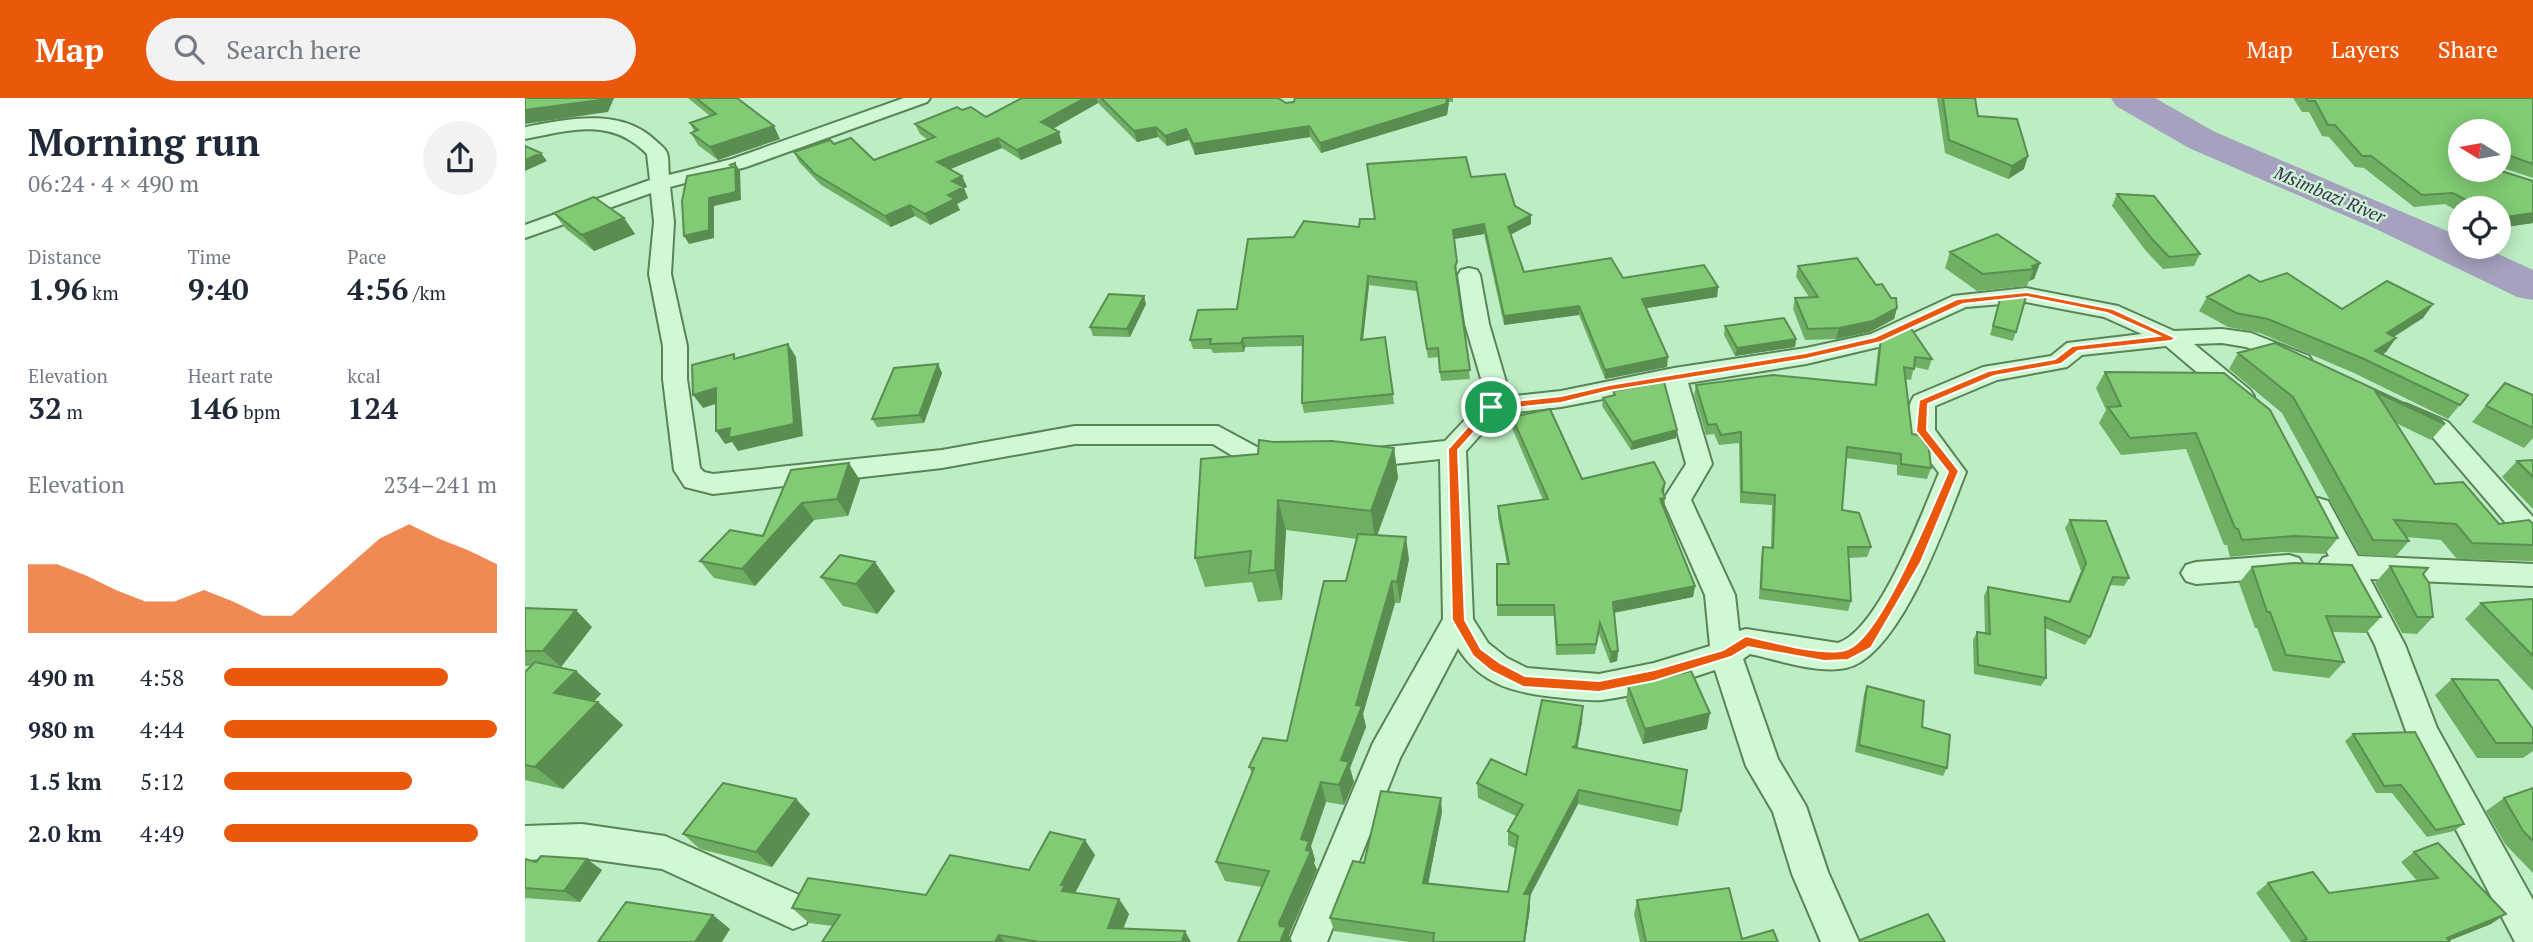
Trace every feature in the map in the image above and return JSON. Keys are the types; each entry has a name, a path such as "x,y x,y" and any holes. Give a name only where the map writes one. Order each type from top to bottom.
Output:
{"street":[{"path":"525,232 661,183 740,163 922,98"},
{"path":"525,133 586,125 611,125 634,132 657,153 664,222 660,274 675,346 675,379 687,470 695,480 713,484 942,460 1075,435 1218,435 1250,455 1282,461 1308,460"},
{"path":"1335,460 1453,449 1491,407 1494,382 1477,324 1469,275"},
{"path":"1491,407 1561,400 1674,376 1806,356 1878,340 1961,301 2027,295 2110,311 2171,338 2262,413"},
{"path":"1453,449 1458,620 1477,652 1496,667 1523,681 1599,687 1654,676 1727,654 1746,641 1824,656 1848,655 1867,644 1915,562 1954,471 1921,431 1923,402 1992,373 2058,362 2075,348 2171,338 2222,336 2251,340 2319,370"},
{"path":"1674,376 1699,464 1677,500 1720,595 1727,654 1763,766 1789,806 1811,874 1840,942"},
{"path":"2386,403 2439,428 2533,536"},
{"path":"2304,481 2390,645 2422,732 2533,937"},
{"path":"2196,573 2281,566 2349,566 2533,575"},
{"path":"1308,942 1385,753 1458,620"},
{"path":"525,843 582,841 665,852 793,911"}],"building":[{"path":"525,98 601,98 525,110"},
{"path":"696,98 737,98 774,126 710,147 691,133 698,130 690,123 716,114"},
{"path":"1022,98 1085,98 1041,122 1059,132 1017,150 998,138 937,162 962,176 952,181 964,187 948,195 955,199 925,214 910,205 885,216 815,174 794,152 830,140 834,144 851,138 874,160 935,137 915,124 957,107 962,110 971,107 986,117"},
{"path":"1101,98 1278,98 1286,103 1294,102 1295,98 1447,98 1446,104 1320,143 1309,126 1193,144 1186,129 1165,136 1156,127 1134,131"},
{"path":"1943,98 1975,98 1978,116 2017,119 2028,156 2012,166 1949,140"},
{"path":"2306,98 2533,98 2533,164 2511,156 2511,119 2448,119 2448,182 2511,182 2511,174 2533,181 2533,213 2511,216 2511,196 2459,196 2453,193 2422,195 2371,156 2362,156 2335,125 2328,125 2315,101 2308,101"},
{"path":"525,146 541,153 525,160"},
{"path":"1466,157 1471,177 1505,174 1515,206 1531,215 1508,227 1524,272 1611,258 1623,278 1704,265 1718,287 1642,299 1668,357 1605,370 1579,306 1504,316 1484,224 1453,230 1457,262 1455,266 1470,370 1440,372 1438,348 1427,349 1416,282 1368,276 1361,340 1385,337 1393,394 1302,403 1303,336 1243,338 1241,343 1210,344 1211,339 1190,340 1198,310 1237,309 1248,239 1294,237 1304,221 1359,227 1360,219 1375,219 1367,164"},
{"path":"735,163 736,192 709,198 709,230 684,236 682,201 687,176 733,167 730,165"},
{"path":"2117,194 2154,196 2200,254 2169,257"},
{"path":"594,197 624,218 582,235 554,213"},
{"path":"1997,234 2040,263 2032,266 2034,269 1983,274 1950,252"},
{"path":"1857,258 1876,285 1882,284 1891,298 1896,298 1897,308 1873,321 1839,328 1808,329 1795,298 1818,297 1798,266"},
{"path":"2287,273 2342,309 2387,281 2433,304 2387,333 2396,338 2375,351 2468,395 2460,405 2364,359 2268,319 2236,313 2207,297 2249,275 2260,282"},
{"path":"1109,294 1144,296 1127,329 1090,327"},
{"path":"2026,297 2016,332 1993,326 2000,299"},
{"path":"1784,318 1796,339 1737,348 1725,326"},
{"path":"1910,327 1932,359 1915,357 1914,369 1904,367 1912,434 1919,435 1929,449 1931,468 1901,464 1901,454 1847,447 1842,510 1859,513 1871,547 1848,547 1851,601 1761,589 1763,547 1773,548 1775,495 1742,492 1741,432 1721,435 1716,424 1708,425 1696,385 1773,375 1876,385 1881,339"},
{"path":"2275,343 2441,420 2445,424 2376,392 2435,484 2463,482 2499,524 2529,520 2533,524 2533,545 2472,543 2456,524 2394,520 2409,541 2373,540 2293,397 2238,353"},
{"path":"788,344 794,424 729,438 730,428 716,431 716,388 693,395 692,365 734,354 734,359"},
{"path":"938,364 919,415 872,419 894,368"},
{"path":"2105,372 2224,373 2270,410 2338,538 2294,536 2242,540 2196,433 2130,438 2108,407 2121,406"},
{"path":"1664,382 1677,430 1632,442 1603,398 1615,395 1613,391"},
{"path":"2505,383 2533,395 2533,428 2486,406"},
{"path":"1550,409 1582,479 1654,462 1665,483 1662,490 1665,498 1660,499 1695,586 1613,602 1618,651 1611,652 1600,623 1596,644 1557,645 1554,605 1497,605 1497,564 1509,564 1498,506 1548,499 1512,417"},
{"path":"1259,440 1332,441 1394,448 1371,511 1278,500 1275,570 1249,573 1251,551 1195,558 1201,459 1258,454"},
{"path":"2533,460 2533,477 2517,461"},
{"path":"849,463 837,499 802,503 742,569 700,561 730,530 763,536 791,470"},
{"path":"2070,520 2106,521 2129,578 2113,577 2090,637 2045,617 2046,678 1978,665 1977,632 1990,634 1988,587 2070,602 2086,563"},
{"path":"1358,534 1406,537 1397,582 1392,581 1356,705 1362,706 1341,760 1349,762 1339,785 1321,782 1301,839 1309,841 1306,850 1311,851 1279,923 1280,926 1286,927 1280,942 1238,942 1269,871 1216,862 1254,768 1249,767 1263,738 1287,741 1324,581 1346,581"},
{"path":"840,555 875,562 856,584 821,577"},
{"path":"2294,563 2352,565 2381,617 2326,616 2344,662 2286,655 2270,612 2267,612 2252,567"},
{"path":"2390,566 2428,568 2423,574 2429,583 2433,617 2417,617"},
{"path":"2533,599 2533,656 2481,603"},
{"path":"525,608 576,610 543,651 525,651"},
{"path":"535,662 576,671 554,693 598,702 535,767 525,765 525,672"},
{"path":"1691,671 1710,713 1645,729 1628,686"},
{"path":"2452,679 2498,680 2533,729 2533,743 2496,743"},
{"path":"1867,686 1924,701 1922,727 1950,735 1947,768 1859,745"},
{"path":"1542,700 1583,706 1576,746 1572,747 1687,770 1681,811 1579,790 1524,894 1530,894 1524,942 1433,942 1434,933 1330,918 1353,861 1364,863 1381,791 1441,798 1423,883 1508,892 1518,836 1508,831 1523,805 1477,783 1491,759 1526,775"},
{"path":"2415,732 2464,824 2436,830 2401,785 2384,786 2353,734"},
{"path":"723,783 796,799 756,852 683,834"},
{"path":"2533,788 2533,841 2523,831 2504,798"},
{"path":"1050,832 1085,840 1061,885 1065,885 1062,891 1119,899 1108,928 1185,931 1182,942 1039,942 999,935 995,942 822,942 840,915 792,908 808,878 926,895 950,855 1029,870"},
{"path":"2438,843 2506,914 2447,938 2450,942 2300,942 2307,939 2268,883 2313,872 2329,893 2438,878 2414,852"},
{"path":"541,856 587,859 564,891 525,888 525,859 536,862"},
{"path":"1729,888 1742,939 1773,930 1778,942 1646,942 1637,900"},
{"path":"626,902 713,915 695,942 598,942"},
{"path":"1928,914 1945,942 1860,940"}],"waterway":[{"name":"Msimbazi River","path":"2129,98 2202,140 2391,220 2533,287"}],"route":[{"path":"2027,295 2110,311 2171,338 2075,348 2058,362 1992,373 1923,402 1921,431 1954,471 1915,562 1867,644 1848,655 1824,656 1746,641 1727,654 1654,676 1599,687 1523,681 1496,667 1477,652 1458,620 1453,449 1491,407 1561,400 1674,376 1806,356 1878,340 1961,301 1991,297 2027,295"}]}
